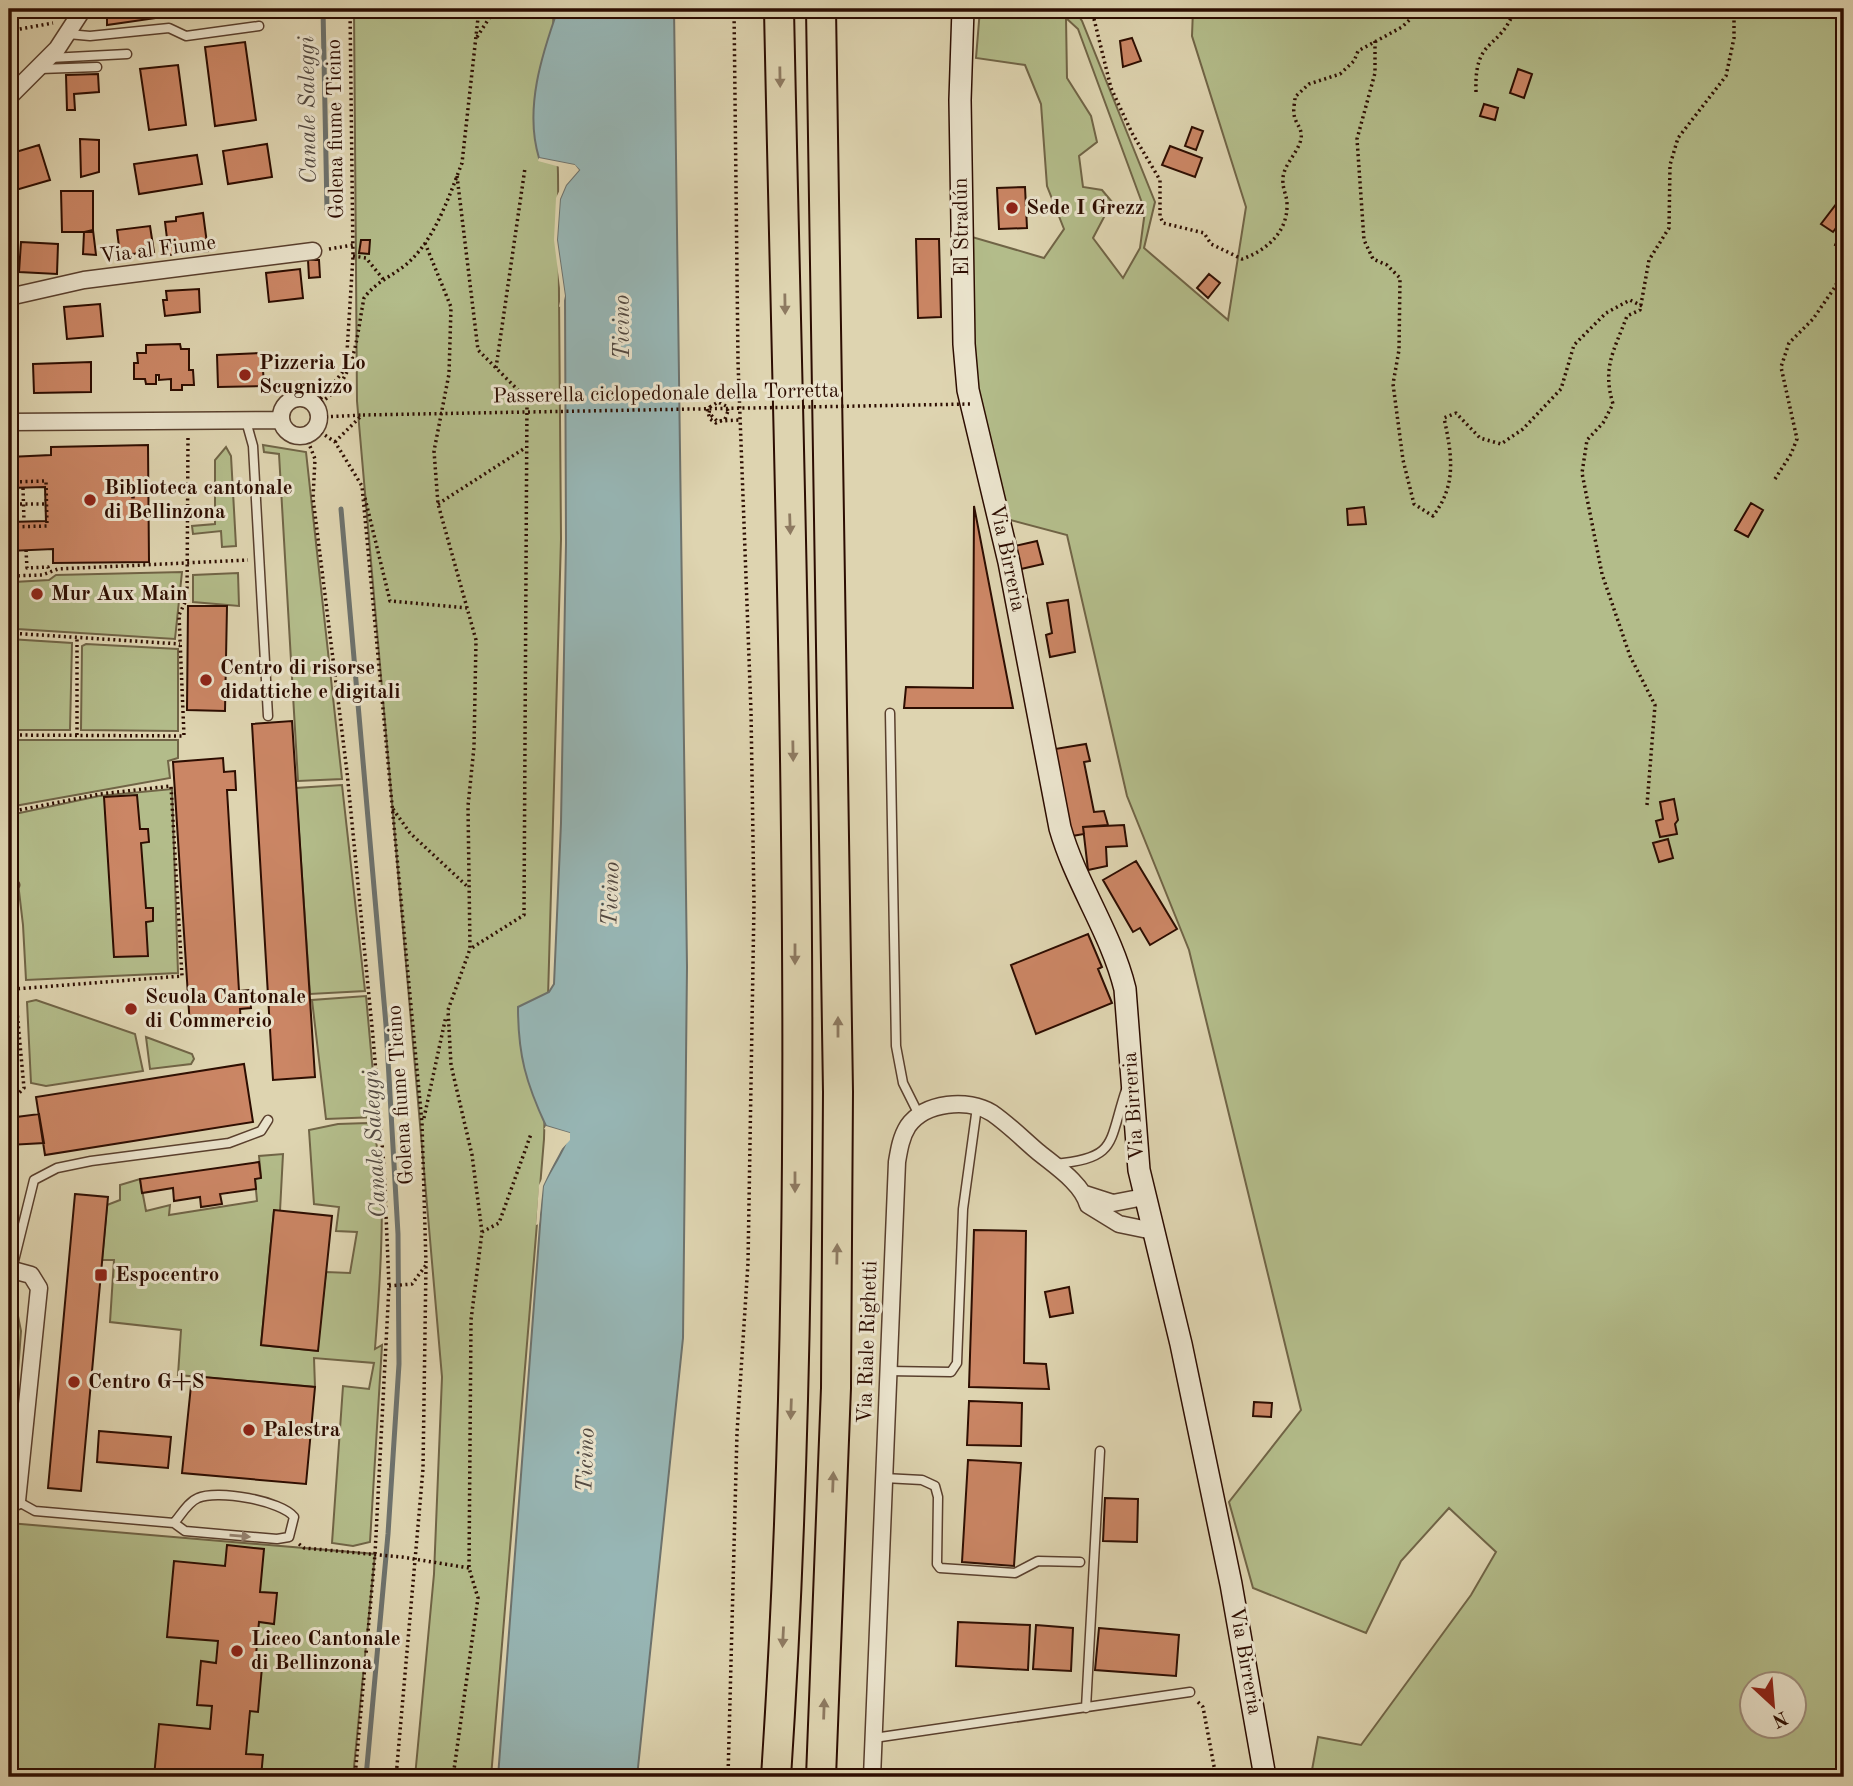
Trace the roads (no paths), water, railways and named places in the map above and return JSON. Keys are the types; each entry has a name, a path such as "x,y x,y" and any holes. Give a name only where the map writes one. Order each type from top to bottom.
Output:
{"highway":[{"path":"776,1777 791,1425 796,1130 792,590 779,9"},
{"path":"821,9 838,1106 835,1426 821,1777"}],"street":[{"path":"10,91 44,63 68,34 83,9"},
{"name":"El Stradún","path":"963,9 960,58 964,344 970,404 980,444"},
{"name":"Via al Fiume","path":"9,297 84,280 313,251"},
{"path":"305,398 314,422 287,432 280,420 283,408 292,399 305,398"},
{"path":"9,422 280,420"},
{"name":"Via Birreria","path":"980,444 1009,562 1060,828 1069,856 1118,961 1125,989 1135,1141 1144,1197 1181,1344 1231,1584 1265,1777"},
{"path":"919,1115 951,1105 977,1107 992,1114 1085,1194 1113,1203 1144,1197"},
{"name":"Via Riale Righetti","path":"872,1777 897,1162 904,1135 919,1115"},
{"path":"1085,1194 1088,1205 1119,1224 1153,1231"},
{"path":"10,1269 30,1275 38,1288 13,1503"}],"lane":[{"path":"68,34 90,36 169,28 186,36 259,26"},
{"path":"44,63 127,54"},
{"path":"44,63 97,67"},
{"path":"246,421 253,446 268,716"},
{"path":"890,713 896,1046 903,1083 919,1115"},
{"path":"1052,1164 1088,1161 1104,1151 1131,1076"},
{"path":"888,1371 945,1373 955,1368 963,1209 977,1107"},
{"path":"10,1269 34,1180 57,1168 91,1161 229,1143 261,1131 268,1119"},
{"path":"1086,1708 1100,1451"},
{"path":"884,1478 922,1480 935,1486 938,1497 937,1564 940,1569 1015,1573 1038,1561 1080,1562"},
{"path":"13,1503 36,1511 174,1523 185,1531 277,1539 289,1537 294,1528 294,1517 288,1509 274,1503 213,1495 198,1498 174,1523"},
{"path":"874,1738 1190,1692"}],"water":[{"name":"Ticino","path":"558,9 674,9 687,967 683,1338 637,1777 498,1777 543,1186 569,1133 546,1126 533,1096 524,1068 518,1007 549,992 554,984 561,823 566,543 565,296 557,240 560,199 566,185 579,170 574,165 539,158 533,120 541,63"}],"waterway":[{"name":"Canale Saleggi","path":"323,9 327,210"},
{"name":"Canale Saleggi","path":"341,509 386,1025 398,1234 399,1364 388,1534 366,1777"}],"place":[{"name":"Sede I Grezz","path":"1012,208"},
{"name":"Pizzeria Lo Scugnizzo","path":"245,375"},
{"name":"Biblioteca cantonale di Bellinzona","path":"90,500"},
{"name":"Mur Aux Main","path":"37,594"},
{"name":"Centro di risorse didattiche e digitali","path":"206,680"},
{"name":"Scuola Cantonale di Commercio","path":"131,1009"},
{"name":"Espocentro","path":"101,1275"},
{"name":"Centro G+S","path":"74,1382"},
{"name":"Palestra","path":"249,1430"},
{"name":"Liceo Cantonale di Bellinzona","path":"237,1651"}]}
